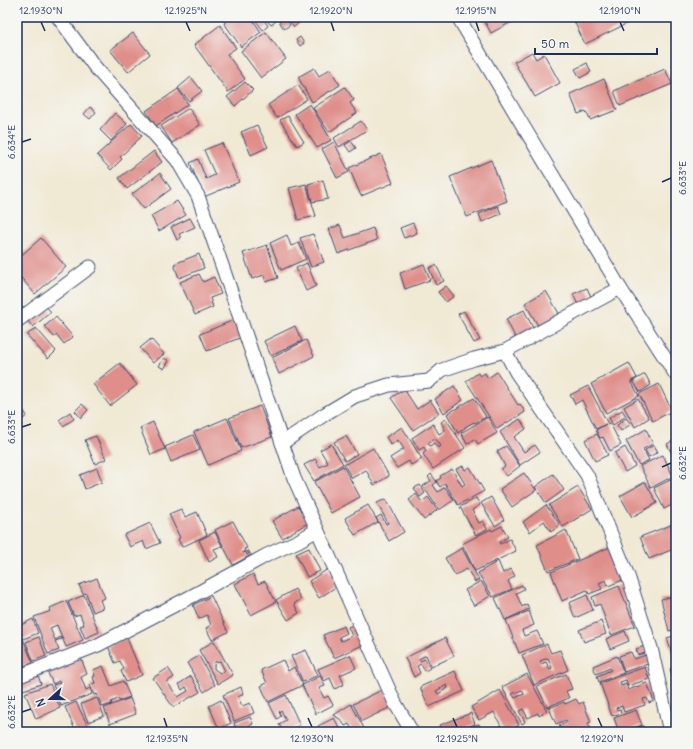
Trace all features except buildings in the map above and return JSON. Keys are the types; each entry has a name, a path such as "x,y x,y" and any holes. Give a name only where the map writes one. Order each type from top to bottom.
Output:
{"street":[{"path":"58,17 95,67 177,160 198,196 294,478 396,703 412,732"},
{"path":"458,17 620,288 676,375"},
{"path":"17,321 90,268"},
{"path":"282,442 355,396 389,385 429,381 442,370 474,359 505,351 620,288"},
{"path":"505,351 516,372 587,475 628,576 651,648 670,732"},
{"path":"442,370 497,358 516,372"},
{"path":"17,677 98,646 267,555 298,541 317,530"}]}
